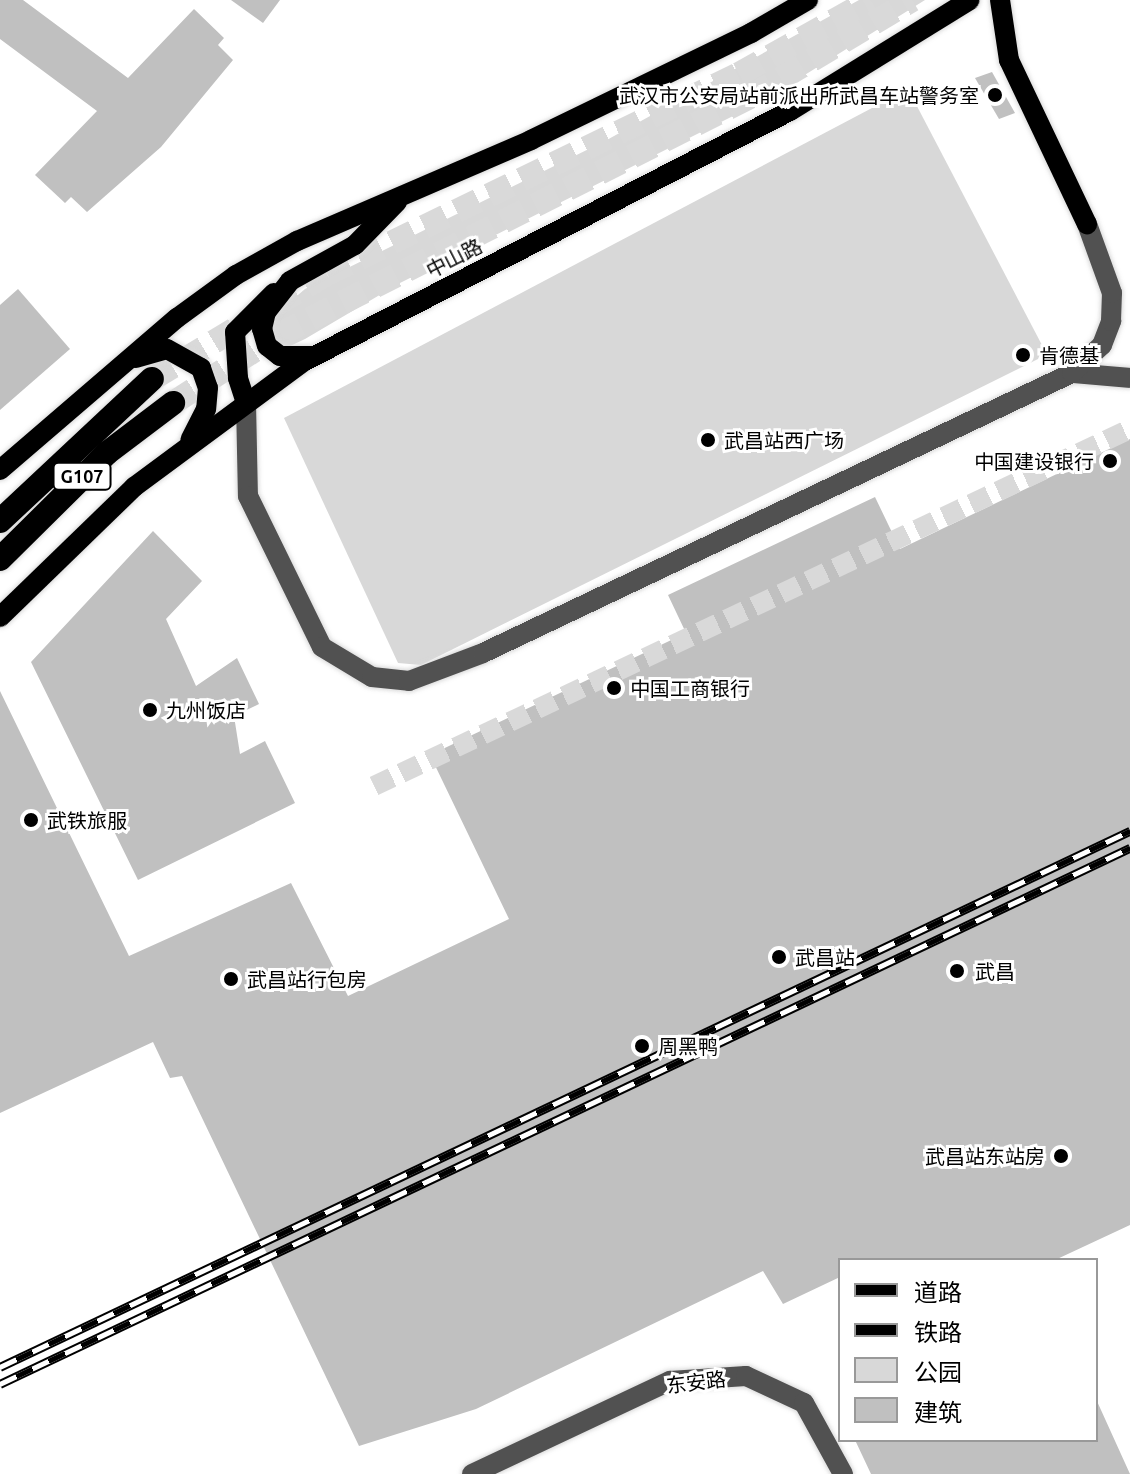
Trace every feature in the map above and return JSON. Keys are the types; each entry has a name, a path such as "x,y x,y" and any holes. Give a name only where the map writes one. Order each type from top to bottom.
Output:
{"highway":[{"name":"G107","path":"0,521 152,379"},
{"name":"G107","path":"0,559 107,453 173,403"}],"main road":[{"path":"0,470 124,364 236,275 297,241 559,127 808,0"},
{"name":"中山路","path":"0,617 134,487 246,403 316,356 790,111 970,0"},
{"path":"1000,0 1009,60 1087,224"},
{"path":"246,403 238,378 235,332 253,309 290,281 355,245 402,196"},
{"path":"290,281 266,312 262,329 267,346 280,356 316,356"},
{"path":"124,364 167,349 201,368 208,388 206,409 184,449"}],"street":[{"path":"246,403 248,496 322,647 372,677 409,681 483,653 1072,373 1102,345 1111,321 1112,293 1087,224"},
{"path":"1072,373 1130,378"},
{"name":"东安路","path":"472,1474 670,1381 746,1376 804,1403 843,1474"}],"green space":[{"path":"859,0 925,0 763,101 400,283 305,339 286,348 271,333 272,317 305,289 605,141"},
{"path":"908,89 1043,347 1038,359 421,665 398,663 284,418"}],"building":[{"path":"0,0 23,0 128,78 194,9 224,38 218,45 233,60 161,147 87,212 71,197 65,203 35,175 97,111 0,39"},
{"path":"231,0 280,0 263,23"},
{"name":"武汉市公安局站前派出所武昌车站警务室","path":"992,72 1015,113 999,119 975,78"},
{"path":"18,289 70,349 0,410 0,305"},
{"name":"武昌站","path":"1130,439 1130,1225 1059,1258 838,1258 838,1278 783,1304 763,1271 476,1409 359,1446 182,1076 170,1078 153,1042 0,1113 0,691 129,956 291,883 348,996 509,919 430,755 686,633 668,595 875,497 900,549"},
{"name":"九州饭店","path":"153,531 202,581 166,619 196,686 237,658 259,704 234,716 240,754 265,741 295,803 138,880 31,662"},
{"path":"1098,1403 1130,1474 871,1474 856,1442 1098,1442"}],"tunnel":[{"path":"152,379 327,274 739,74 871,0"},
{"path":"173,403 278,335 750,97 912,0"},
{"path":"374,786 1130,429"}],"railway":[{"path":"0,1367 1130,831"},
{"path":"0,1384 1130,848"}],"place":[{"name":"武汉市公安局站前派出所武昌车站警务室","path":"995,95"},
{"name":"肯德基","path":"1023,355"},
{"name":"武昌站西广场","path":"708,440"},
{"name":"中国建设银行","path":"1110,461"},
{"name":"中国工商银行","path":"614,688"},
{"name":"九州饭店","path":"150,710"},
{"name":"武铁旅服","path":"31,820"},
{"name":"武昌站","path":"779,957"},
{"name":"武昌","path":"957,971"},
{"name":"武昌站行包房","path":"231,979"},
{"name":"周黑鸭","path":"642,1046"},
{"name":"武昌站东站房","path":"1061,1156"}]}
